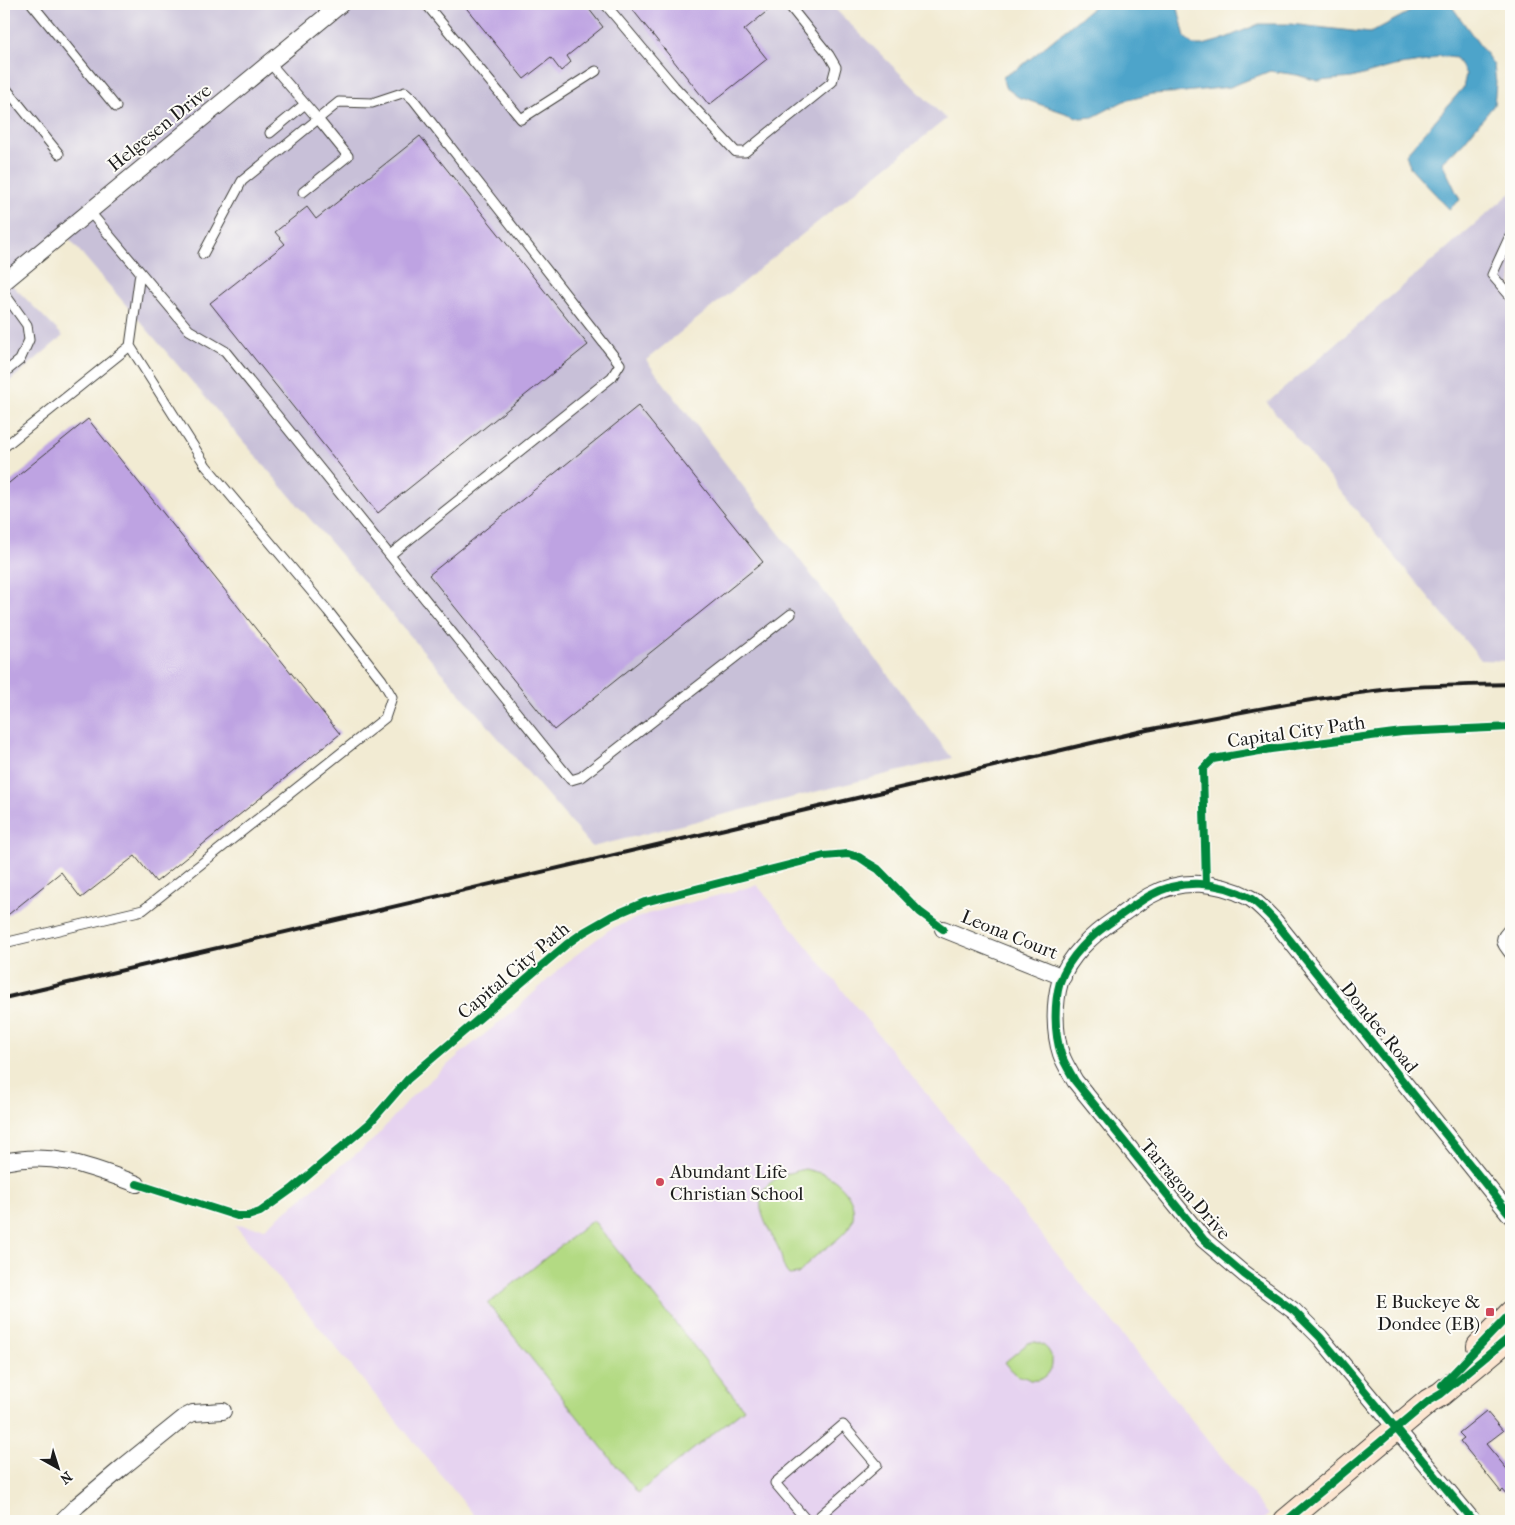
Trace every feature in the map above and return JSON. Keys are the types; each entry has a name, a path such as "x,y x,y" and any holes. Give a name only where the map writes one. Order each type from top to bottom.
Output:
{"main road":[{"path":"1286,1521 1429,1401 1447,1379 1511,1313"},
{"path":"1429,1401 1442,1394 1511,1336"}],"street":[{"name":"Helgesen Drive","path":"4,282 341,4"},
{"name":"Tarragon Drive","path":"1206,884 1179,884 1149,896 1104,927 1084,945 1069,964 1062,977 1058,994 1056,1014 1061,1054 1075,1081 1204,1240 1244,1274 1294,1310 1320,1337 1473,1521"},
{"name":"Dondee Road","path":"1206,884 1229,889 1252,899 1273,918 1511,1216"},
{"name":"Leona Court","path":"943,929 1062,977"},
{"path":"4,1162 36,1159 64,1160 91,1167 137,1184"},
{"path":"62,1521 78,1505 185,1417 194,1413 223,1411"}],"lane":[{"path":"32,4 116,107"},
{"path":"426,4 521,118 596,71"},
{"path":"605,4 674,86 736,152 745,152 832,82 836,67 829,55 788,4"},
{"path":"269,62 348,156 303,192"},
{"path":"4,86 59,154"},
{"path":"203,254 242,181 339,102 372,102 405,92 413,99 620,364 612,377 390,555"},
{"path":"270,133 305,104"},
{"path":"89,210 189,330 225,351 571,780 581,777 791,614"},
{"path":"1511,236 1492,275 1511,297"},
{"path":"4,943 143,910 385,718 392,697 382,680 328,611 206,466 130,346 140,273"},
{"path":"4,293 27,325 29,340 20,360 4,373"},
{"path":"4,447 130,346"},
{"path":"1511,927 1503,934 1501,940 1501,944 1511,956"},
{"path":"807,1521 775,1483 843,1425 876,1465 814,1521"}],"shaded area":[{"path":"4,4 830,4 946,119 646,360 952,758 592,847 64,233 7,280 63,336 4,386"},
{"path":"1511,193 1511,661 1481,660 1267,403"},
{"name":"Abundant Life Christian School","path":"757,885 1269,1515 1261,1521 479,1521 235,1225 265,1228 374,1139 412,1096 516,1009 568,961 610,929 647,914"}],"green space":[{"path":"805,1169 824,1174 844,1189 852,1203 853,1219 841,1236 811,1260 798,1274 789,1275 764,1218 761,1199 767,1185 774,1180 789,1173"},
{"path":"593,1220 744,1409 638,1493 488,1304"},
{"path":"1036,1342 1044,1346 1049,1352 1052,1366 1045,1377 1038,1380 1030,1380 1018,1375 1005,1362 1028,1343"}],"water":[{"path":"1097,4 1177,4 1185,37 1193,45 1203,45 1221,40 1259,24 1290,24 1370,33 1409,12 1416,4 1450,4 1494,65 1496,83 1494,105 1463,143 1442,162 1460,200 1449,209 1410,167 1406,154 1463,88 1466,74 1456,58 1439,56 1428,61 1394,66 1352,78 1318,81 1297,75 1270,71 1230,87 1153,94 1124,101 1093,117 1080,118 1018,97 1005,87 1004,76 1019,68"}],"building":[{"path":"463,4 585,4 603,27 567,56 571,62 561,71 551,58 524,79"},
{"path":"628,4 776,4 744,30 767,59 709,105"},
{"path":"420,136 588,345 378,513 210,303 285,244 275,232 307,207 316,219"},
{"path":"638,406 763,562 554,730 429,575"},
{"path":"88,419 340,734 156,882 135,856 81,898 61,872 4,918 4,487"},
{"path":"1486,1411 1503,1431 1486,1444 1511,1474 1511,1500 1503,1490 1501,1492 1460,1441 1464,1438 1459,1433"}],"railway":[{"path":"4,998 1147,730 1336,696 1428,686 1511,684"}],"cycle path":[{"name":"Capital City Path","path":"1206,884 1203,769 1213,759 1271,749 1402,732 1511,727"},
{"name":"Capital City Path","path":"137,1184 237,1216 248,1216 260,1212 292,1189 370,1123 408,1079 567,944 612,916 645,902 824,856 848,854 859,857 878,869 920,912 943,929"},
{"path":"1473,1521 1320,1337 1294,1311 1244,1274 1204,1240 1075,1081 1061,1054 1056,1028 1057,999 1060,982 1069,964 1082,947 1098,932 1140,902 1161,890 1187,884 1212,885 1238,892 1250,898 1273,919 1511,1216"},
{"path":"1442,1385 1511,1313"},
{"path":"1286,1521 1429,1401 1441,1394 1511,1336"}],"place":[{"name":"Abundant Life Christian School","path":"660,1182"},
{"name":"E Buckeye & Dondee (EB)","path":"1490,1312"}]}
